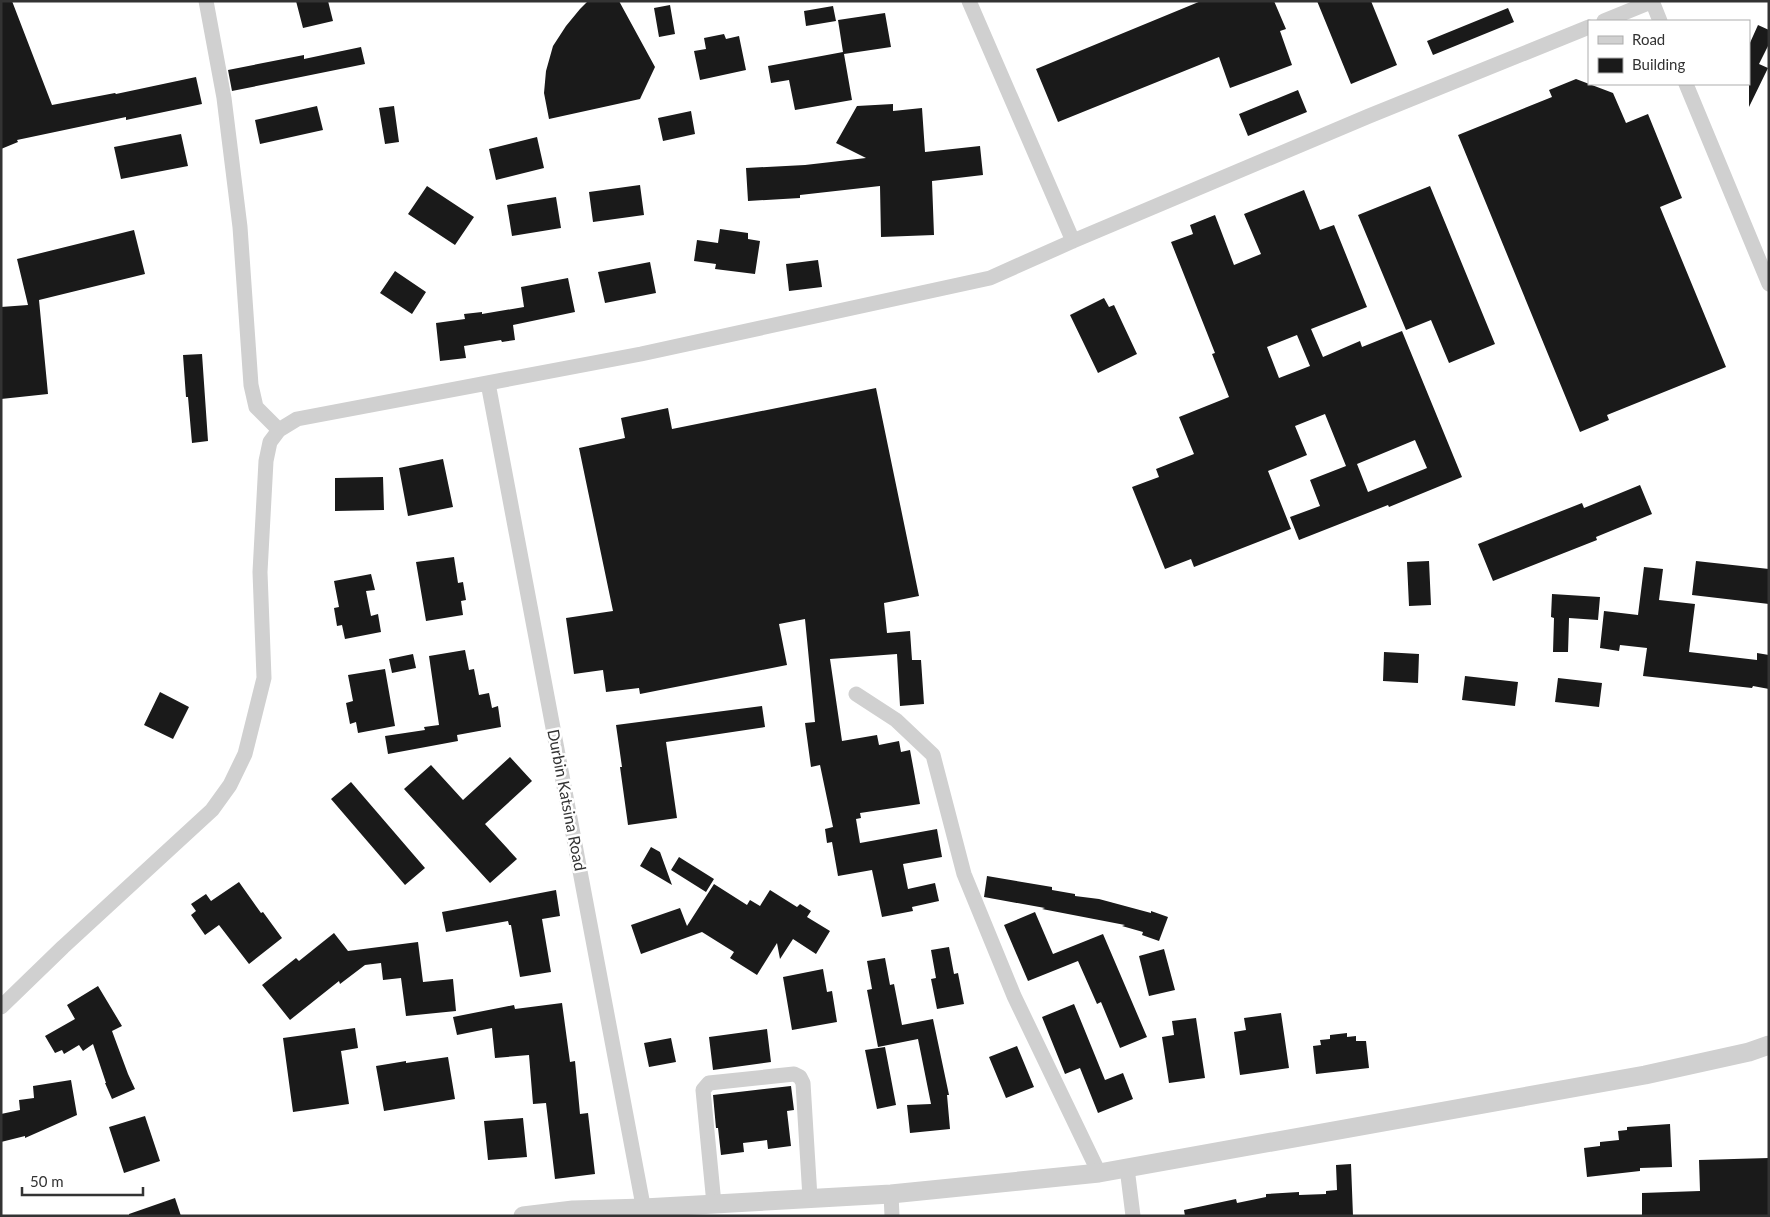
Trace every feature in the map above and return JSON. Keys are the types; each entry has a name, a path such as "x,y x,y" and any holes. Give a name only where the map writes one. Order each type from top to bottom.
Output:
{"street":[{"path":"206,1 224,98 240,227 251,385 256,407 279,430"},
{"path":"969,1 1073,241"},
{"path":"1606,20 1652,1 1660,20"},
{"path":"1,1007 63,947 212,810 230,785 245,754 264,678 260,572 266,461 270,442 279,430 297,419 641,354 990,278 1369,116 1588,27"},
{"path":"1686,85 1769,284"},
{"name":"Durbin Katsina Road","path":"488,383 644,1212"},
{"path":"856,694 896,720 933,755 964,874 1014,996 1098,1173"},
{"path":"523,1216 573,1210 644,1212 714,1204 891,1194 1098,1173 1636,1077 1749,1052 1769,1045"},
{"path":"714,1204 702,1090 709,1083 794,1074 800,1077 803,1083 810,1198"},
{"path":"1127,1168 1132,1216"},
{"path":"891,1194 892,1216"}],"building":[{"path":"1,1 12,1 52,105 196,77 202,104 126,120 126,117 17,140 18,142 1,149"},
{"path":"296,1 328,1 333,21 303,28"},
{"path":"588,1 619,1 655,67 640,99 549,119 544,93 546,71 553,46 566,26"},
{"path":"1201,1 1274,1 1286,29 1280,31 1292,65 1230,88 1219,57 1058,122 1036,69"},
{"path":"1317,1 1371,1 1397,65 1351,84"},
{"path":"670,5 675,34 659,37 654,8"},
{"path":"833,6 836,21 806,26 804,11"},
{"path":"1508,8 1514,22 1433,55 1427,41"},
{"path":"885,13 891,47 844,54 852,100 795,110 789,80 771,83 768,66 843,52 838,20"},
{"path":"1758,25 1769,30 1769,44 1759,64 1768,68 1749,107 1750,85 1750,43"},
{"path":"724,34 726,39 739,36 746,70 700,80 694,51 706,49 704,38"},
{"path":"361,47 365,64 232,91 228,70 304,55 304,59"},
{"path":"1576,79 1613,93 1626,123 1648,114 1682,198 1660,207 1726,367 1607,415 1609,420 1580,432 1458,135 1552,97 1549,90"},
{"path":"1298,90 1307,112 1248,136 1239,114"},
{"path":"893,104 893,111 922,108 925,152 980,146 983,175 932,181 934,235 881,237 880,186 800,195 800,198 748,201 746,168 805,165 866,158 836,143 857,106"},
{"path":"317,106 323,130 260,144 255,120"},
{"path":"394,106 399,142 385,144 379,108"},
{"path":"691,111 695,134 663,141 658,118"},
{"path":"181,134 188,166 121,179 114,147"},
{"path":"537,137 544,168 496,180 489,149"},
{"path":"640,185 644,215 593,222 589,192"},
{"path":"427,186 474,217 455,245 408,214"},
{"path":"1430,186 1495,344 1449,363 1431,320 1406,330 1358,215"},
{"path":"1304,190 1320,230 1334,225 1367,307 1311,329 1323,357 1360,341 1362,347 1402,331 1462,477 1389,507 1388,505 1299,540 1290,517 1320,506 1310,480 1346,466 1325,414 1295,426 1307,455 1268,471 1291,529 1194,567 1191,559 1165,569 1132,487 1159,477 1156,469 1194,454 1179,417 1229,397 1212,354 1215,353 1171,242 1193,234 1190,225 1215,215 1234,265 1261,254 1244,214","holes":["1297,335 1310,366 1279,378 1267,347","1415,440 1427,468 1368,492 1357,464"]},
{"path":"556,197 561,228 512,236 507,205"},
{"path":"720,229 748,233 748,239 760,241 755,274 715,269 716,264 694,261 697,240 718,243"},
{"path":"134,230 145,274 39,300 48,394 1,399 1,307 28,305 17,259"},
{"path":"818,260 822,287 789,291 786,264"},
{"path":"650,262 656,293 605,303 598,272"},
{"path":"395,271 426,292 412,314 380,293"},
{"path":"568,278 575,312 513,325 515,340 502,342 501,340 464,346 466,358 440,361 436,323 465,319 464,314 482,312 482,314 524,307 521,287"},
{"path":"1104,298 1109,307 1114,305 1137,354 1098,373 1070,315"},
{"path":"202,354 208,441 192,443 183,355"},
{"path":"876,388 919,596 884,603 887,633 910,631 912,660 921,660 924,704 900,706 897,654 830,659 842,741 877,735 879,745 899,741 901,752 910,750 920,804 860,813 861,818 856,819 860,843 937,829 942,857 903,864 908,889 935,883 939,901 912,907 913,911 882,917 872,870 838,876 832,842 827,843 825,829 833,827 820,765 811,767 805,723 815,722 805,619 779,624 787,665 640,694 639,688 606,692 603,670 574,674 566,618 613,611 579,448 625,438 621,418 668,408 672,429"},
{"path":"443,459 453,507 408,516 399,468"},
{"path":"383,477 384,510 335,511 335,478"},
{"path":"1640,485 1652,514 1596,537 1597,540 1493,581 1478,544 1582,503 1584,508"},
{"path":"454,557 458,583 463,582 466,600 461,601 463,615 426,621 416,562"},
{"path":"1429,561 1431,605 1409,606 1407,562"},
{"path":"1696,561 1769,569 1769,604 1692,595"},
{"path":"1644,567 1663,569 1659,600 1695,604 1689,652 1757,660 1757,653 1769,655 1769,689 1643,676 1647,648 1620,645 1619,651 1600,648 1604,611 1638,615"},
{"path":"371,574 375,590 366,591 371,616 378,614 381,632 345,639 342,625 337,626 334,608 339,607 334,581"},
{"path":"1552,594 1600,597 1598,620 1569,618 1568,652 1553,652 1554,618 1551,617"},
{"path":"465,650 469,670 474,669 479,695 489,693 492,708 498,706 501,727 457,735 458,741 388,754 385,736 425,730 424,727 439,725 429,656"},
{"path":"1384,652 1419,654 1418,683 1383,681"},
{"path":"413,654 416,668 392,673 389,659"},
{"path":"385,669 395,726 358,733 356,722 350,724 346,703 353,701 348,675"},
{"path":"1465,676 1518,682 1515,706 1462,700"},
{"path":"1558,678 1602,683 1599,707 1555,702"},
{"path":"160,692 189,707 173,739 144,725"},
{"path":"762,706 765,727 666,742 677,818 628,825 616,725"},
{"path":"510,757 532,781 485,824 517,859 490,883 404,789 431,765 463,800"},
{"path":"351,782 425,868 405,885 331,799"},
{"path":"651,847 660,852 672,885 640,866"},
{"path":"679,857 714,879 706,892 671,870"},
{"path":"987,876 1052,887 1052,890 1075,894 1075,896 1099,899 1151,913 1151,911 1168,917 1159,941 1142,935 1143,932 1122,926 1125,925 984,897"},
{"path":"239,882 282,938 249,964 219,925 205,935 191,915 196,911 191,904 206,894 211,901"},
{"path":"714,884 747,905 750,900 760,906 770,890 797,907 800,904 811,911 807,917 830,931 816,954 793,939 780,959 777,943 757,975 730,958 734,952 702,932 641,954 631,925 680,908 687,926"},
{"path":"556,890 560,916 542,919 551,972 520,977 511,925 509,925 508,921 446,932 442,912"},
{"path":"1035,912 1053,954 1103,934 1147,1037 1120,1048 1101,1002 1097,1004 1078,961 1028,981 1004,925"},
{"path":"334,933 348,951 418,942 423,982 453,979 456,1011 406,1016 401,978 383,980 381,963 365,965 340,984 339,981 290,1020 262,985 296,958 299,961"},
{"path":"949,947 954,974 958,973 964,1004 937,1009 931,979 936,978 931,950"},
{"path":"1164,949 1175,990 1149,996 1139,956"},
{"path":"885,958 890,985 894,984 902,1025 933,1019 949,1095 947,1095 950,1129 910,1133 907,1105 931,1104 918,1039 878,1047 867,990 872,989 867,961"},
{"path":"823,969 827,992 832,991 837,1022 792,1030 783,977"},
{"path":"98,986 122,1026 112,1031 135,1089 112,1099 93,1044 83,1051 79,1045 64,1054 62,1050 55,1053 45,1036 75,1019 67,1005"},
{"path":"562,1003 570,1062 575,1061 580,1114 588,1113 595,1174 555,1179 546,1103 533,1104 529,1055 495,1058 492,1028 457,1035 453,1017 514,1005 515,1009"},
{"path":"1074,1004 1105,1080 1123,1073 1133,1099 1098,1113 1080,1068 1065,1074 1042,1017"},
{"path":"1281,1013 1289,1068 1240,1075 1234,1032 1246,1030 1244,1018"},
{"path":"1196,1018 1205,1078 1169,1083 1162,1037 1174,1035 1172,1021"},
{"path":"355,1028 358,1048 341,1051 349,1104 293,1112 283,1038"},
{"path":"767,1029 771,1062 713,1070 709,1037"},
{"path":"1347,1033 1347,1037 1356,1036 1356,1041 1366,1041 1369,1068 1316,1074 1313,1046 1321,1045 1320,1040 1330,1039 1330,1035"},
{"path":"671,1038 676,1062 649,1067 644,1043"},
{"path":"1017,1046 1034,1087 1006,1098 989,1057"},
{"path":"885,1047 896,1105 877,1109 865,1050"},
{"path":"448,1057 455,1099 384,1111 376,1066"},
{"path":"71,1080 77,1115 25,1138 25,1136 1,1142 1,1114 20,1110 19,1100 34,1098 33,1086"},
{"path":"791,1086 794,1110 787,1111 791,1146 768,1149 767,1140 743,1143 744,1152 721,1155 713,1095"},
{"path":"145,1116 160,1161 124,1173 109,1127"},
{"path":"523,1118 527,1157 488,1160 484,1121"},
{"path":"1670,1124 1672,1167 1640,1168 1640,1171 1587,1177 1584,1148 1600,1146 1600,1142 1619,1140 1618,1131 1627,1130 1627,1127"},
{"path":"1769,1158 1769,1216 1642,1216 1642,1193 1700,1191 1699,1160"},
{"path":"1351,1164 1353,1216 1185,1216 1184,1210 1236,1199 1237,1203 1266,1197 1266,1194 1299,1192 1299,1195 1326,1194 1326,1191 1337,1190 1336,1165"},
{"path":"175,1198 181,1216 129,1216 129,1214"}]}
